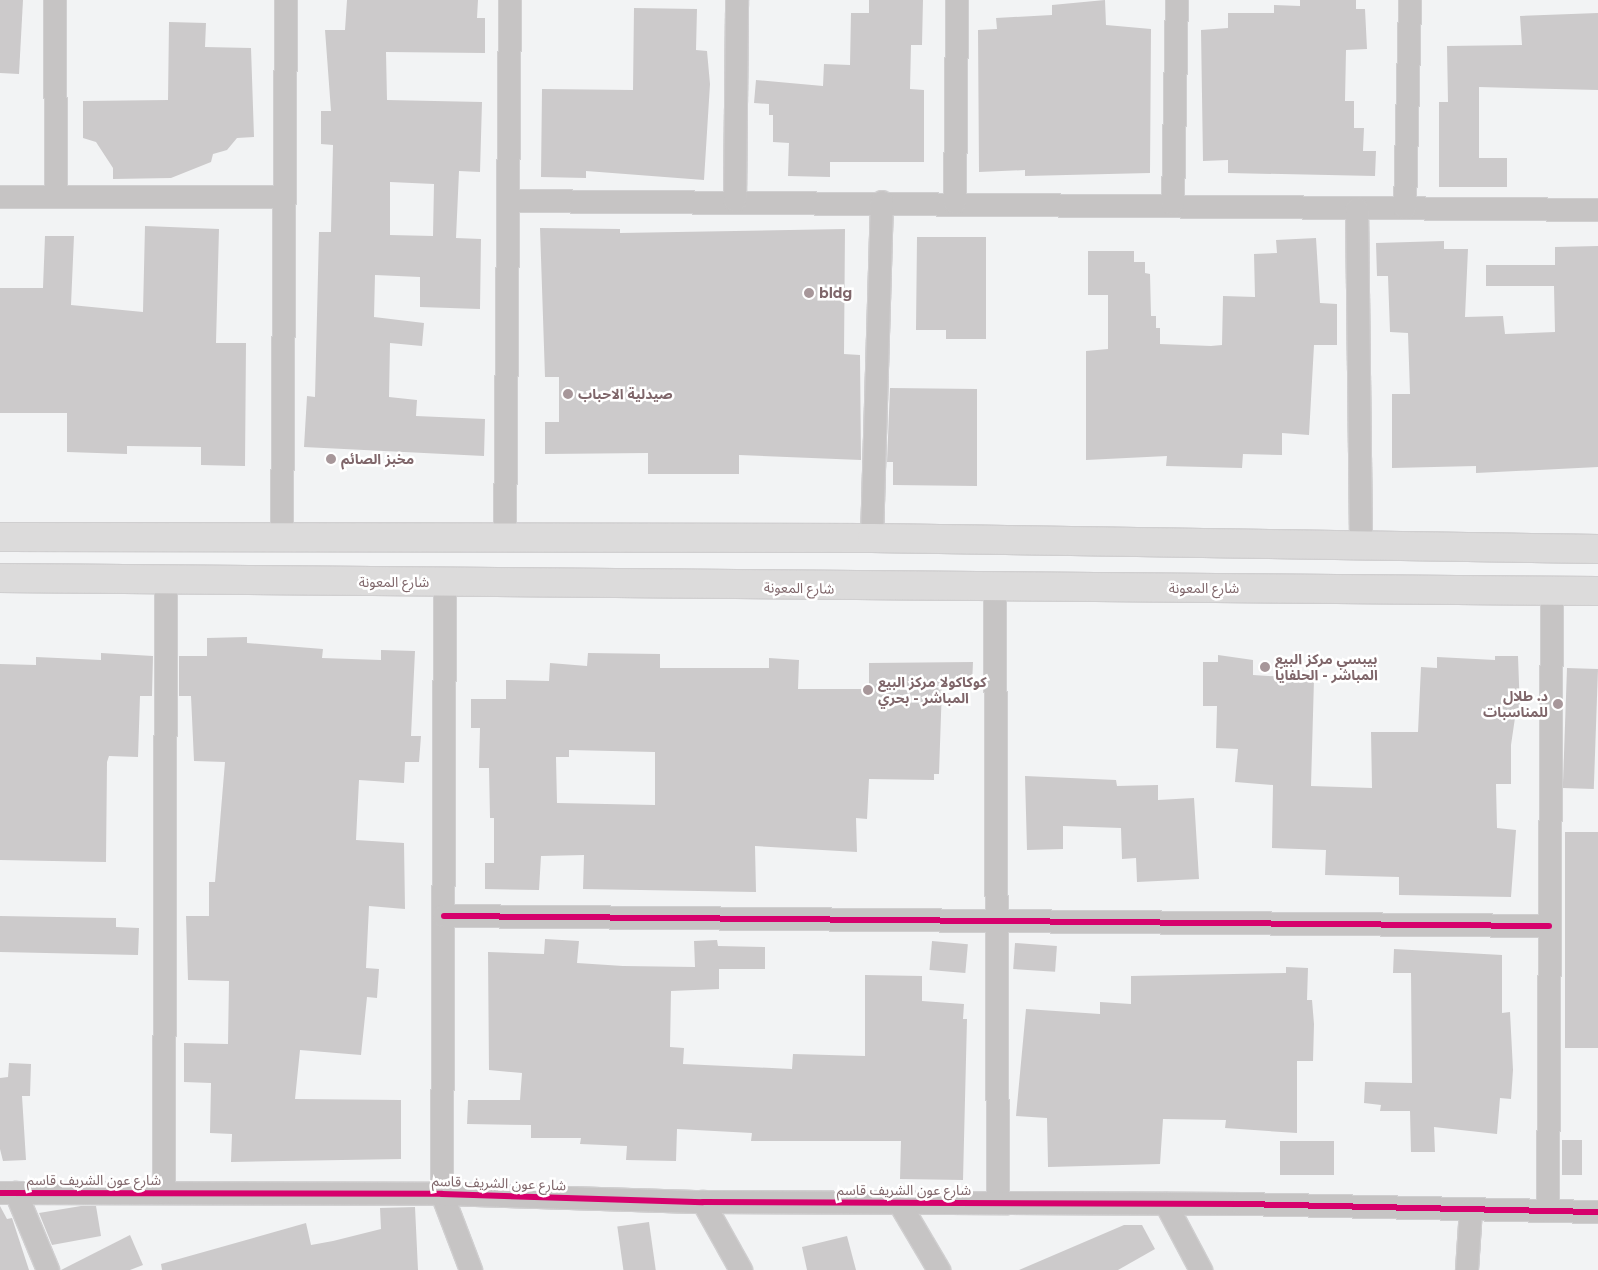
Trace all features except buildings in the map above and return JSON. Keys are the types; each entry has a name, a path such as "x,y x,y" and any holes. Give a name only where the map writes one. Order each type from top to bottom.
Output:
{"highway":[{"path":"0,537 505,540 872,538 1598,549"},
{"name":"شارع المعونة","path":"0,578 166,582 1552,590 1598,592"}],"street":[{"path":"55,0 56,196"},
{"path":"282,539 286,0"},
{"path":"505,540 510,201 510,0"},
{"path":"735,201 737,0"},
{"path":"954,203 957,0"},
{"path":"1173,204 1177,0"},
{"path":"1405,208 1410,0"},
{"path":"0,197 284,198"},
{"path":"510,201 1173,204 1357,209 1598,210"},
{"path":"872,538 882,202"},
{"path":"1357,209 1361,544"},
{"path":"164,1193 166,582"},
{"path":"445,583 442,1194 471,1270"},
{"path":"995,587 998,1202"},
{"path":"1548,1211 1552,590"},
{"path":"444,916 1549,926"},
{"path":"8,1193 48,1270"},
{"name":"شارع عون الشريف قاسم","path":"8,1193 442,1194 702,1202 900,1204 998,1202 1598,1212"},
{"path":"702,1202 741,1270"},
{"path":"900,1204 939,1270"},
{"path":"1166,1204 1201,1270"},
{"path":"1466,1270 1471,1210"}],"cycle path":[{"path":"444,916 1549,926"},
{"path":"0,1193 442,1194 703,1202 1242,1204 1598,1212"}],"place":[{"name":"bldg","path":"809,293"},
{"name":"صيدلية الاحباب","path":"568,394"},
{"name":"مخبز الصائم","path":"331,459"},
{"name":"بيبسي مركز البيع المباشر - الحلفايا","path":"1265,667"},
{"name":"كوكاكولا مركز البيع المباشر - بحري","path":"868,690"},
{"name":"د. طلال للمناسبات","path":"1558,704"}]}
